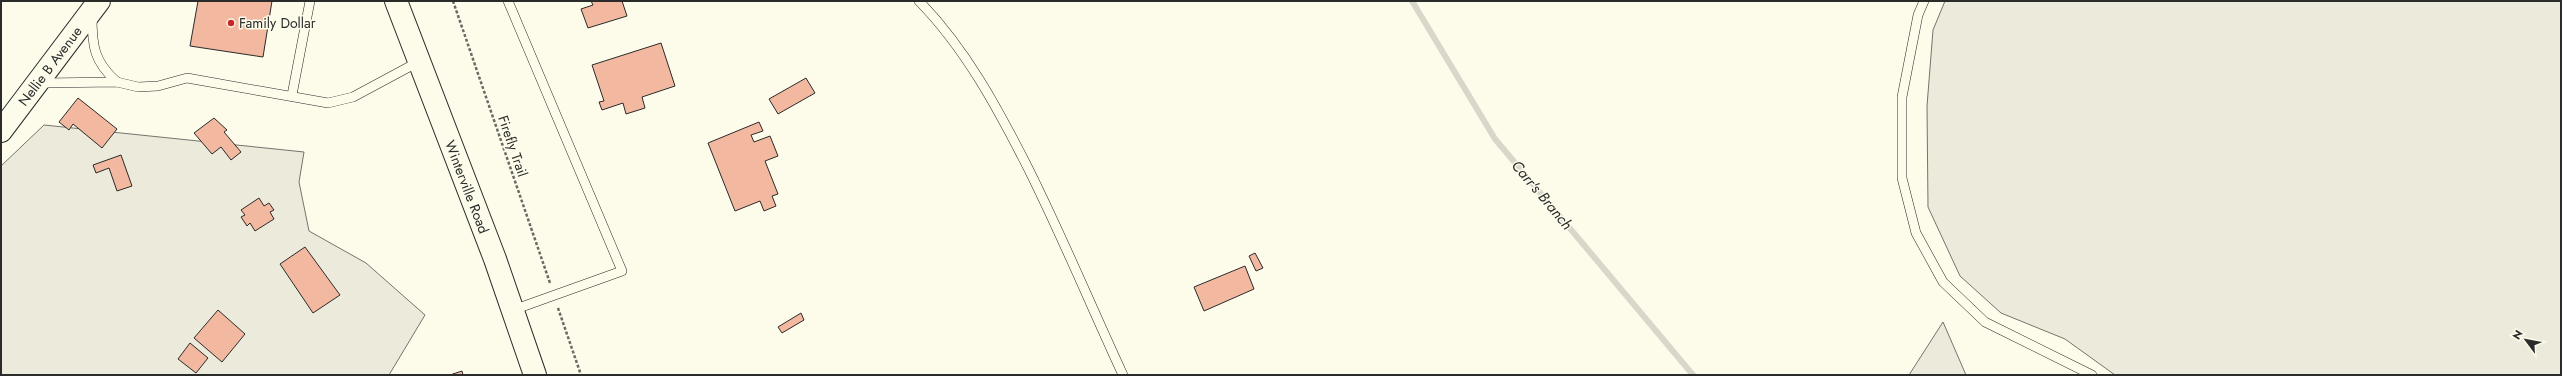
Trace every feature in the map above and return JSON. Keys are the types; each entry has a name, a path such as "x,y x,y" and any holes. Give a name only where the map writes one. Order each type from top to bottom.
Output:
{"street":[{"name":"Winterville Road","path":"396,1 513,310 535,375"},
{"name":"Nellie B Avenue","path":"2,127 38,83 96,6"}],"lane":[{"path":"292,94 310,1"},
{"path":"508,1 622,271 513,310"},
{"path":"919,1 938,20 997,106 1054,221 1123,375"},
{"path":"1924,1 1918,15 1902,97 1902,178 1916,233 1943,282 1986,322 2092,375"},
{"path":"96,6 92,44 106,72 117,82"},
{"path":"38,83 117,82 138,87 158,86 187,78 292,94 328,103 353,97 420,61"}],"path":[{"name":"Firefly Trail","path":"453,1 549,282"},
{"path":"560,312 581,375"}],"shaded area":[{"path":"1945,1 2561,1 2561,375 2115,375 2065,339 2001,313 1960,276 1928,207 1927,106 1933,30"},
{"path":"44,125 304,152 299,182 309,231 366,263 425,315 389,375 1,375 1,166"},
{"path":"1943,322 1966,375 1909,375"}],"building":[{"name":"Family Dollar","path":"198,1 272,1 263,57 190,46"},
{"path":"591,1 622,1 627,16 588,28 581,9 593,5"},
{"path":"661,43 675,86 642,97 645,108 626,114 623,103 602,110 599,102 604,101 592,65"},
{"path":"806,78 815,93 778,114 769,99"},
{"path":"78,98 117,129 102,148 73,124 69,130 59,122"},
{"path":"214,118 227,130 224,132 241,152 231,160 221,147 212,154 194,133"},
{"path":"759,122 763,131 751,135 754,142 770,136 778,156 765,161 778,194 772,196 776,206 764,211 760,201 735,211 708,143"},
{"path":"121,155 132,186 117,191 109,168 96,173 93,165"},
{"path":"259,198 264,206 269,203 274,210 270,212 274,219 255,231 250,223 247,226 241,217 245,215 241,210"},
{"path":"305,247 340,295 313,313 280,264"},
{"path":"1255,253 1263,268 1256,271 1249,256"},
{"path":"1245,266 1254,289 1204,311 1194,287"},
{"path":"218,310 245,334 222,362 194,338"},
{"path":"801,313 804,320 782,333 778,327"},
{"path":"190,343 208,358 196,373 178,359"},
{"path":"462,371 463,375 450,375"}],"waterway":[{"name":"Carr's Branch","path":"1412,1 1495,139 1693,375"}],"place":[{"name":"Family Dollar","path":"231,23"}]}
